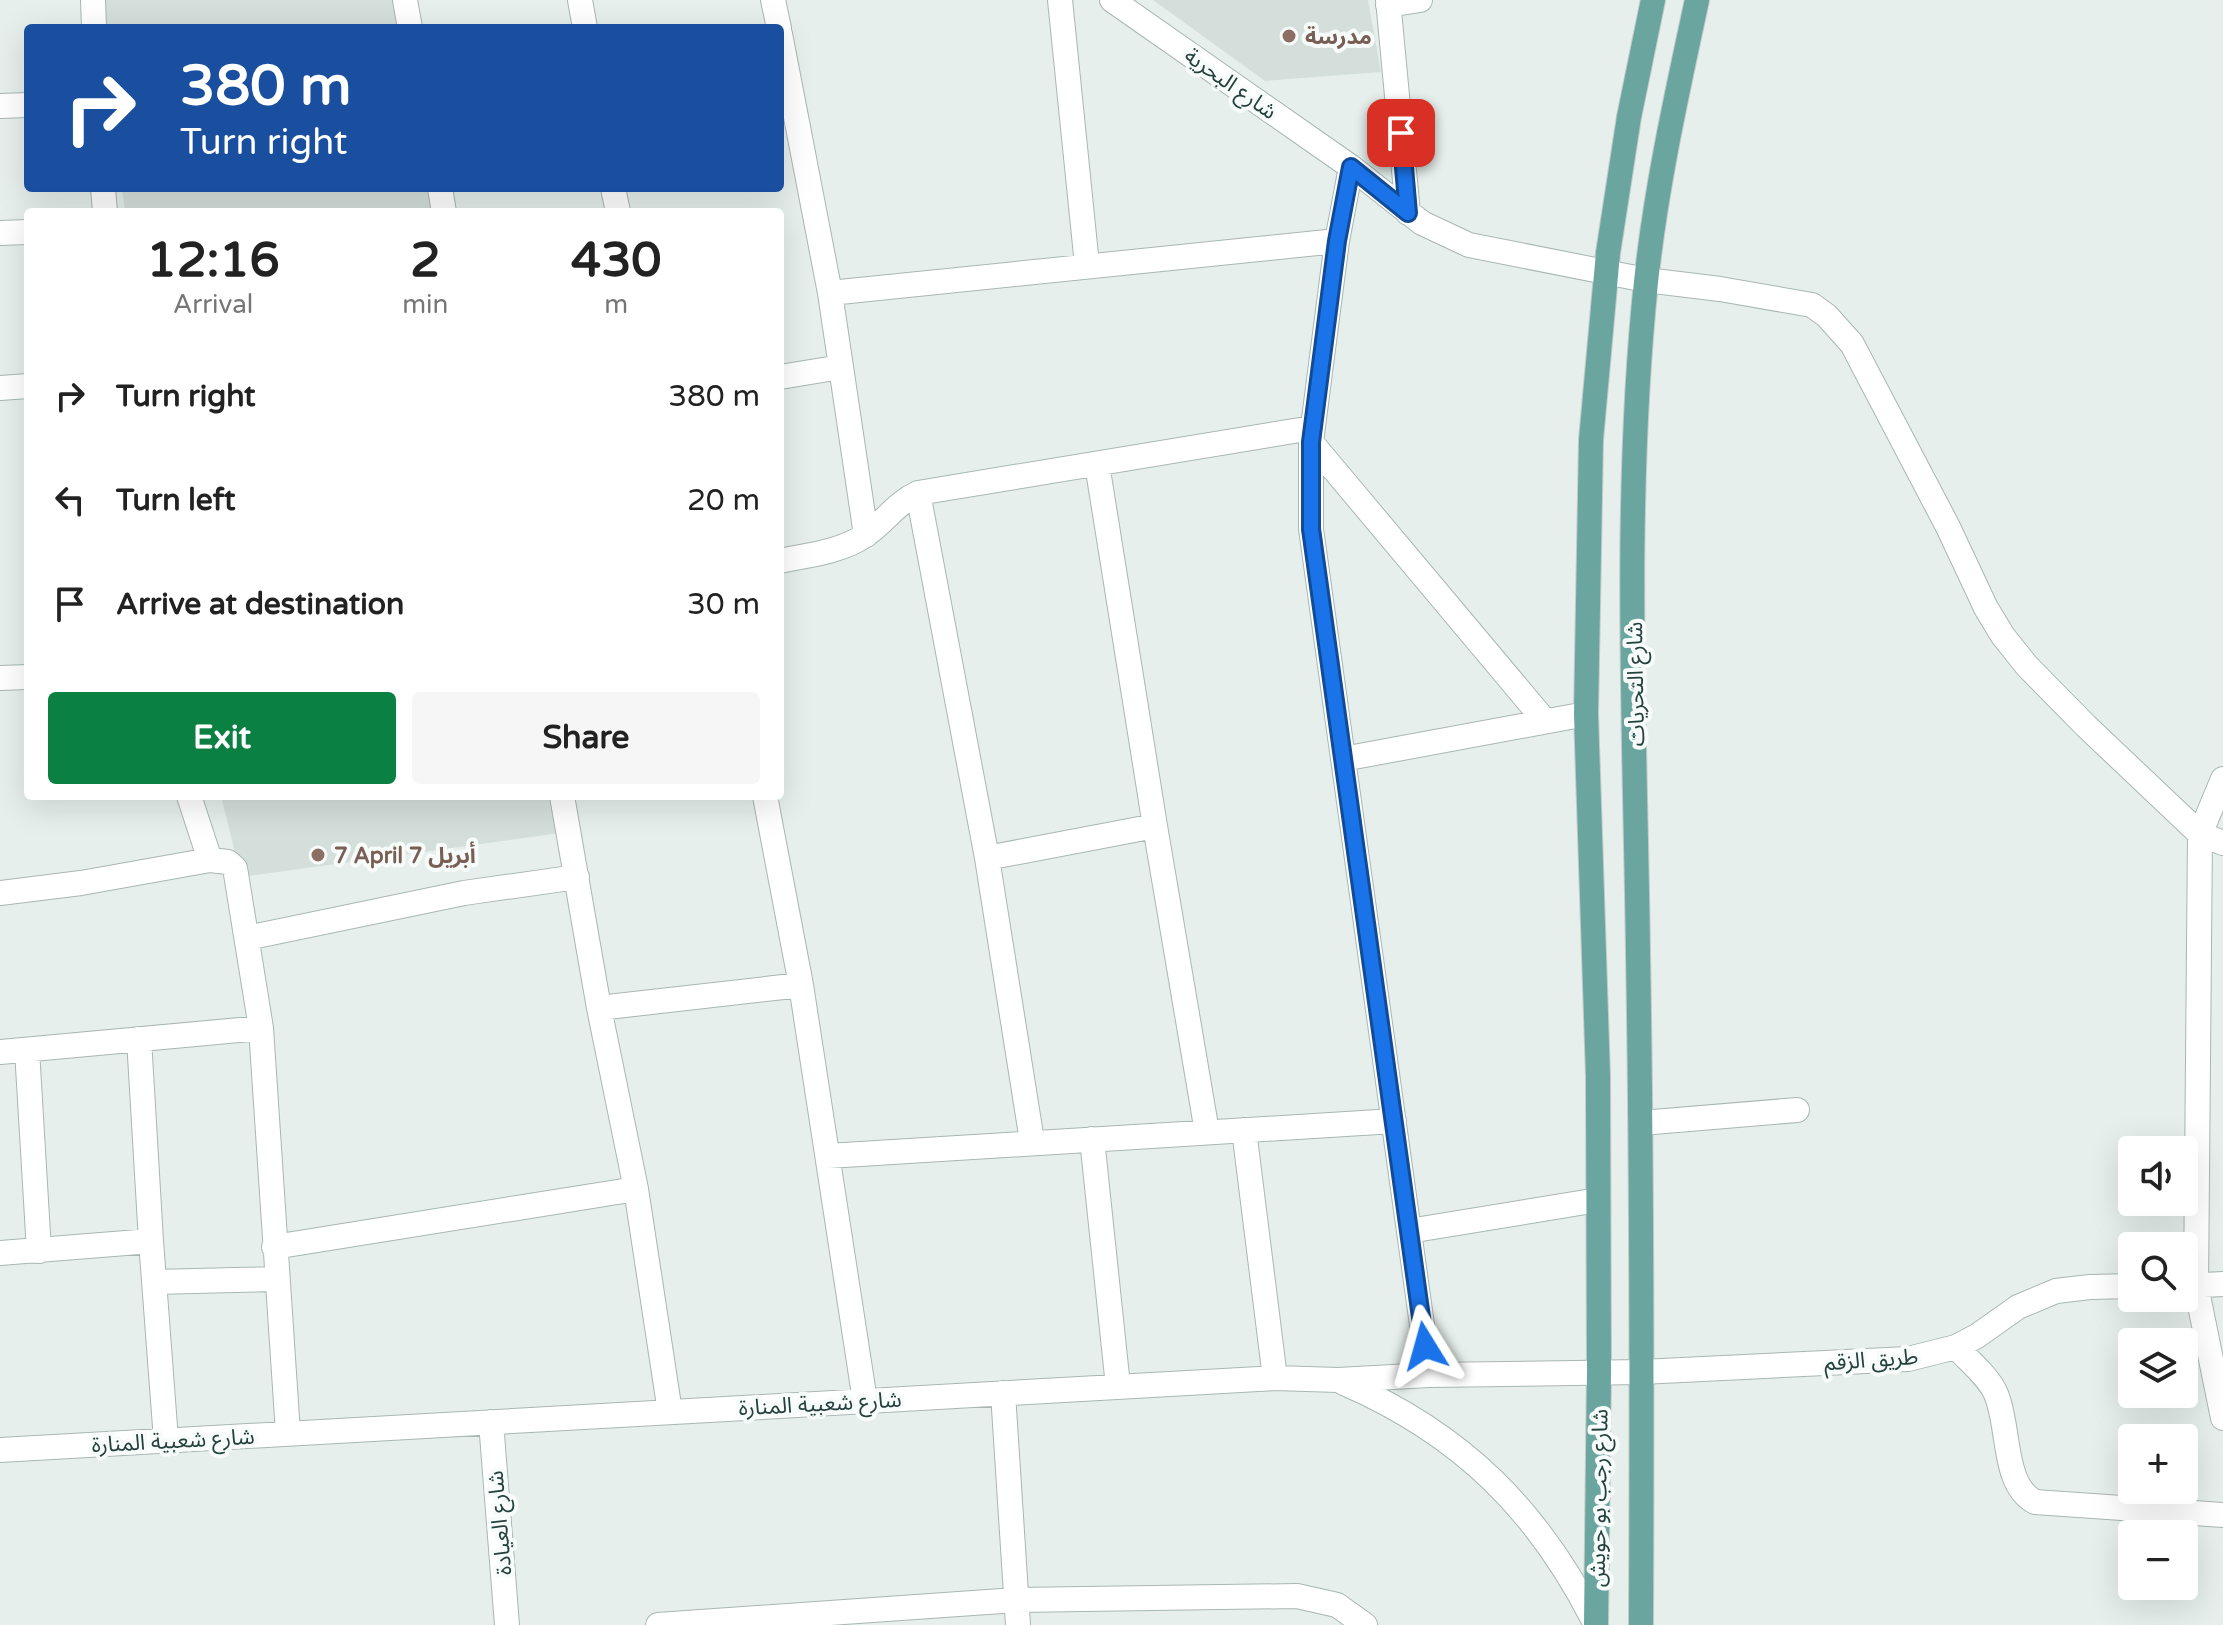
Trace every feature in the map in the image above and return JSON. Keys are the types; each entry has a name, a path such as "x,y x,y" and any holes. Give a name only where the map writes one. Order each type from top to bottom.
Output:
{"main road":[{"name":"شارع التحريات","path":"1599,1371 1598,1076 1586,714 1591,440 1605,273 1629,117 1653,0"},
{"name":"شارع التحريات","path":"1641,1372 1634,492 1646,280 1674,111 1697,0"},
{"name":"شارع رجب بو حويش","path":"1596,1625 1599,1371"},
{"name":"شارع رجب بو حويش","path":"1641,1372 1641,1625"}],"street":[{"path":"93,0 94,24"},
{"path":"405,0 409,24"},
{"path":"580,0 584,24"},
{"path":"773,0 778,24"},
{"path":"1060,0 1087,265"},
{"name":"شارع البحرية","path":"1112,0 1351,167 1438,233 1469,245 1605,273 1812,305 1841,329 1852,344 2003,636 2066,706 2212,839"},
{"path":"1408,213 1388,2 1420,0"},
{"path":"784,57 830,293 866,535"},
{"path":"0,106 24,105"},
{"path":"1351,167 1337,241 1312,435 1311,529 1429,1375"},
{"path":"0,233 24,232"},
{"path":"830,293 1337,241"},
{"path":"784,376 841,367"},
{"path":"0,388 24,386"},
{"path":"784,560 830,550 866,535 895,508 918,493 1097,464 1312,435"},
{"path":"1312,435 1545,721"},
{"path":"1097,464 1207,1132"},
{"path":"918,493 987,858 1032,1141"},
{"path":"0,678 24,677"},
{"path":"1343,759 1586,714"},
{"path":"2193,1232 2212,839 2223,779"},
{"path":"190,800 210,860"},
{"path":"563,800 599,1008 636,1189 670,1412"},
{"path":"766,800 801,985 865,1401"},
{"path":"987,858 1155,826"},
{"path":"0,893 81,883 210,860 228,862 235,868 261,1028 288,1433"},
{"path":"247,938 464,893 577,877"},
{"path":"599,1008 801,985"},
{"path":"0,1052 261,1028"},
{"path":"139,1039 166,1440"},
{"path":"27,1050 39,1251"},
{"path":"1641,1123 1797,1110"},
{"path":"828,1156 1394,1121"},
{"path":"1244,1130 1275,1378"},
{"path":"1092,1139 1118,1386"},
{"path":"274,1247 636,1189"},
{"path":"1409,1231 1598,1200"},
{"path":"0,1253 151,1241"},
{"path":"154,1282 277,1279"},
{"path":"2198,1286 2223,1284"},
{"name":"طريق الزقم","path":"1641,1372 1908,1359 1956,1347 2018,1307 2045,1295 2090,1287 2118,1286"},
{"path":"2196,1312 2223,1418"},
{"path":"1956,1347 1995,1390 2016,1483 2024,1497 2035,1502 2223,1515"},
{"name":"شارع شعبية المنارة","path":"0,1450 1275,1378 1338,1380 1429,1375 1641,1372"},
{"path":"1338,1380 1411,1416 1476,1463 1505,1491 1557,1554 1596,1625"},
{"path":"1003,1393 1018,1625"},
{"name":"شارع العيادة","path":"491,1422 507,1625"},
{"path":"658,1625 1016,1600 1297,1596 1337,1605 1365,1625"}],"shaded area":[{"path":"96,0 405,0 409,24 99,24"},
{"name":"مدرسة","path":"1153,0 1368,0 1381,72 1265,81"},
{"path":"122,192 443,192 445,208 124,208"},
{"name":"7 April 7 أبريل","path":"222,800 555,800 560,833 241,877"}],"place":[{"name":"مدرسة","path":"1289,36"},
{"name":"7 April 7 أبريل","path":"318,855"}],"route":[{"path":"1401,133 1408,213 1351,167 1337,241 1311,442 1311,529 1425,1346"}]}
